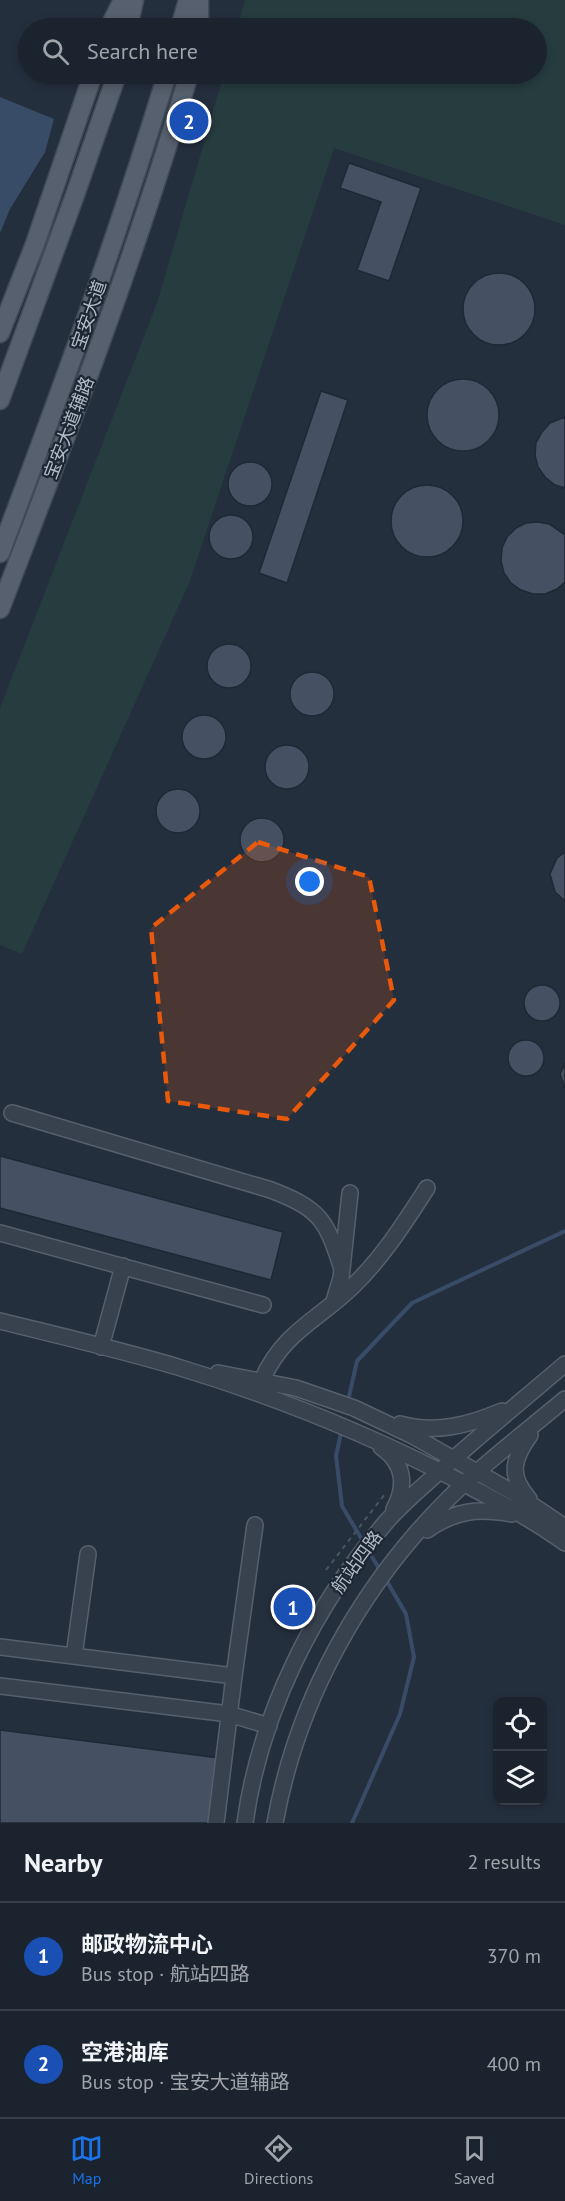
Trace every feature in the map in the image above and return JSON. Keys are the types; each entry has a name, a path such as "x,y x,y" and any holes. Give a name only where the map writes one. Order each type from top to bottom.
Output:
{"main road":[{"path":"114,18 123,0"},
{"path":"130,18 134,0"},
{"path":"183,18 188,0"},
{"path":"199,0 199,18"},
{"path":"0,333 35,244 90,84"},
{"path":"0,400 114,84"},
{"name":"宝安大道","path":"0,553 66,379 115,240 163,84"},
{"name":"宝安大道辅路","path":"0,609 107,326 168,147 186,84"}],"street":[{"path":"12,1113 271,1190 297,1200 313,1210 324,1224 342,1269"},
{"path":"262,1380 285,1342 333,1304 381,1255 428,1188"},
{"path":"333,1304 342,1269 350,1193"},
{"path":"0,1233 263,1305"},
{"path":"101,1347 123,1266"},
{"path":"0,1321 181,1368 290,1406 364,1434 464,1484 565,1527"},
{"name":"航站四路","path":"245,1823 256,1766 269,1726 292,1669 337,1588 388,1521 453,1459 565,1364"},
{"path":"181,1368 262,1380 297,1388 380,1419 478,1473 529,1511 565,1543"},
{"name":"航站四路","path":"275,1823 285,1777 303,1721 337,1647 357,1611 407,1544 444,1504 464,1484 565,1398"},
{"path":"380,1419 406,1426 436,1429 470,1424 519,1404"},
{"path":"529,1511 518,1486 515,1474 516,1462 529,1437 548,1413"},
{"path":"364,1434 386,1450 400,1468 403,1486 401,1495 388,1521"},
{"path":"407,1544 437,1523 465,1512 529,1511"},
{"path":"216,1823 255,1526"},
{"path":"74,1656 88,1554"},
{"path":"0,1647 234,1676"},
{"path":"0,1686 229,1714 269,1726"}],"path":[{"path":"326,1570 378,1503"}],"highlighted area":[{"path":"258,842 369,877 394,1000 287,1119 168,1101 151,928"}],"green space":[{"path":"245,0 565,0 565,225 334,148 189,583 22,954 0,945 0,708 157,303 221,84 547,84 547,18 240,18"}],"water":[{"path":"0,97 54,119 45,152 10,209 0,233"}],"building":[{"path":"349,163 421,188 389,281 357,270 381,202 340,188"},
{"path":"499,273 519,279 529,289 535,309 529,329 519,339 499,345 479,339 469,329 463,309 469,289 479,279"},
{"path":"463,379 483,385 493,395 499,415 493,435 483,445 463,451 443,445 433,435 427,415 433,395 443,385"},
{"path":"321,391 348,400 287,583 259,573"},
{"path":"565,417 565,488 555,485 545,477 538,467 535,455 536,443 542,432 550,423"},
{"path":"250,462 266,468 272,484 266,500 250,506 234,500 228,484 234,468"},
{"path":"427,485 447,491 457,501 463,521 457,541 447,551 427,557 407,551 397,541 391,521 397,501 407,491"},
{"path":"231,515 247,521 253,537 247,553 231,559 215,553 209,537 215,521"},
{"path":"526,523 549,524 565,535 565,582 557,589 545,594 533,594 511,583 504,573 501,561 502,548 507,537 516,528"},
{"path":"229,644 245,650 251,666 245,682 229,688 213,682 207,666 213,650"},
{"path":"312,672 328,678 334,694 328,710 312,716 296,710 290,694 296,678"},
{"path":"204,715 220,721 226,737 220,753 204,759 188,753 182,737 188,721"},
{"path":"287,745 303,751 309,767 303,783 287,789 271,783 265,767 271,751"},
{"path":"178,789 194,795 200,811 194,827 178,833 162,827 156,811 162,795"},
{"path":"262,818 278,824 284,840 278,856 262,862 246,856 240,840 246,824"},
{"path":"565,852 565,901 555,892 550,874 557,858"},
{"path":"542,985 555,990 560,1003 555,1016 542,1021 529,1016 524,1003 529,990"},
{"path":"526,1040 539,1045 544,1058 539,1071 526,1076 513,1071 508,1058 513,1045"},
{"path":"565,1064 565,1088 560,1074"},
{"path":"0,1156 283,1232 271,1280 0,1208"},
{"path":"0,1730 219,1758 211,1823 0,1823"}],"waterway":[{"path":"348,1401 357,1361 412,1303 565,1231"},
{"path":"342,1429 336,1456 342,1506 364,1543"},
{"path":"368,1550 381,1572"},
{"path":"352,1823 400,1714 414,1657 406,1614 385,1578"}],"place":[{"name":"空港油库","path":"189,121"},
{"name":"邮政物流中心","path":"293,1607"}]}
